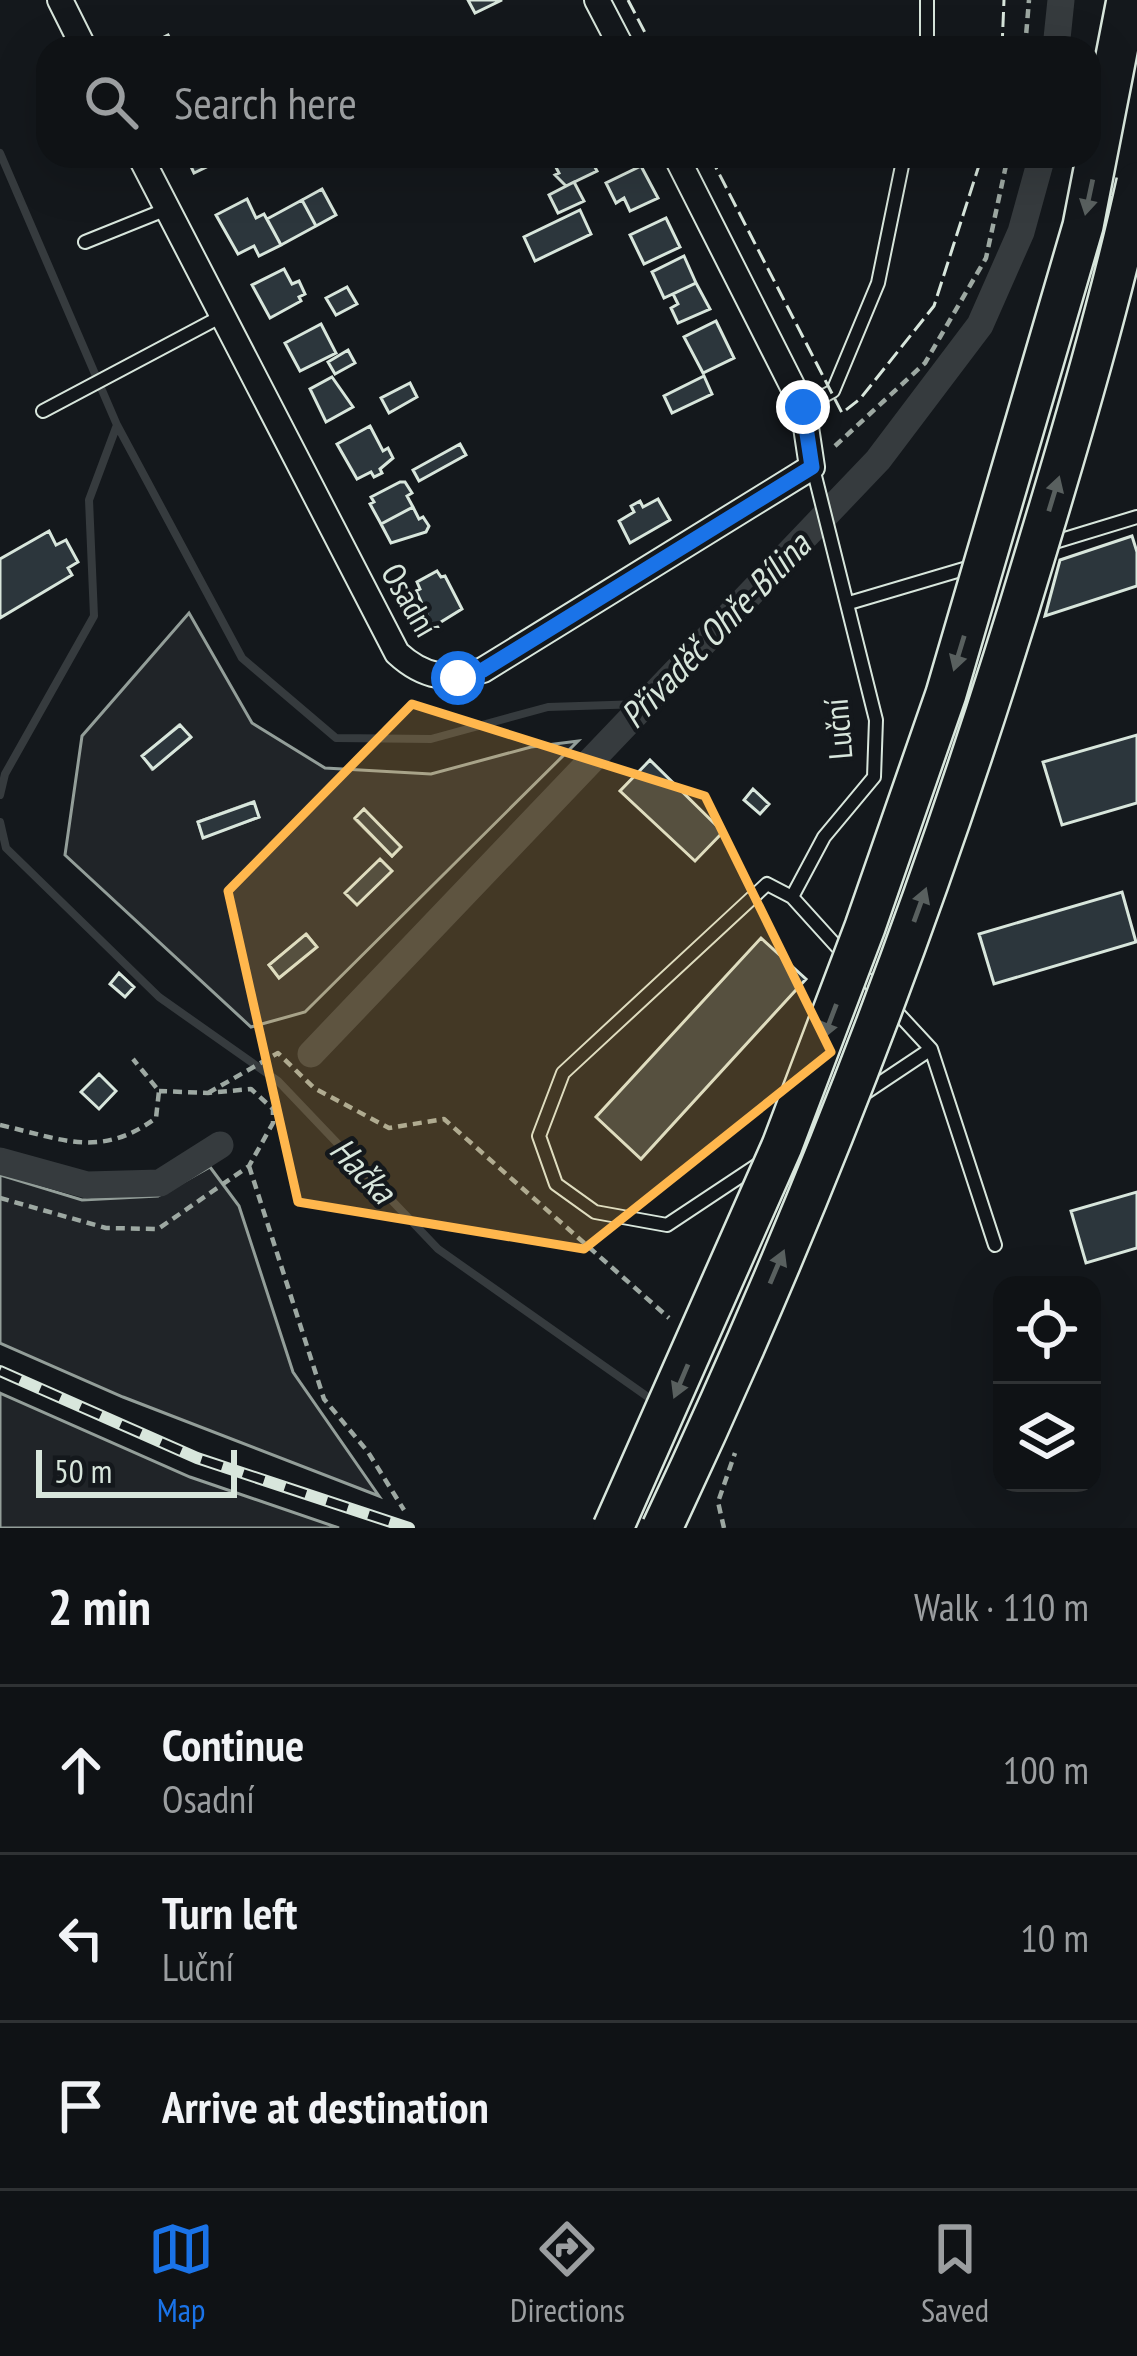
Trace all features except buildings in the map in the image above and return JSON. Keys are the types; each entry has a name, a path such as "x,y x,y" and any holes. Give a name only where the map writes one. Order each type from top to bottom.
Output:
{"highway":[{"path":"1101,131 1127,0"},
{"path":"614,1528 782,1146 865,927 946,694 1082,226 1094,168"},
{"path":"662,1528 822,1162 968,768 1065,455 1137,182"}],"street":[{"path":"60,0 78,36"},
{"path":"597,0 616,36"},
{"name":"Osadní","path":"146,168 398,653 428,675 458,678 483,670 812,467"},
{"name":"Luční","path":"682,168 803,407 812,467"}],"lane":[{"path":"927,0 927,36"},
{"path":"803,407 833,391 878,283 902,168"},
{"path":"86,242 167,209"},
{"path":"44,411 222,316"},
{"name":"Luční","path":"792,897 824,837 874,777 877,720 812,467"},
{"path":"1026,550 1137,518"},
{"path":"849,603 1004,557"},
{"path":"799,1137 667,1225 596,1212 556,1184 539,1136 563,1072 767,884 792,897 931,1049 995,1245"},
{"path":"818,1124 931,1049"}],"path":[{"path":"1026,36 1029,0"},
{"path":"812,467 925,363 986,258 1005,168"},
{"path":"208,1093 278,1053 314,1088 389,1128 443,1119 678,1327"},
{"path":"0,1125 86,1144 128,1138 156,1118 159,1091 133,1059"},
{"path":"0,1198 106,1228 158,1229 249,1166 272,1123 273,1108 251,1089 159,1091"},
{"path":"249,1166 324,1399 368,1452 404,1510"},
{"path":"724,1528 718,1502 739,1442"}],"highlighted area":[{"path":"412,704 705,796 831,1052 584,1249 298,1202 228,891"}],"shaded area":[{"path":"189,613 252,723 325,768 431,774 531,747 578,741 305,1012 251,1027 65,855 82,736","holes":["179,725 190,738 152,769 143,756","253,802 259,817 203,837 198,822","363,810 400,847 392,856 355,819","307,935 316,947 279,977 269,965"]},
{"path":"210,1167 239,1206 293,1372 379,1496 123,1397 0,1343 0,1175 82,1200 158,1196"},
{"path":"0,1393 190,1477 339,1528 0,1528"}],"waterway":[{"name":"Přivaděč Ohře-Bílina","path":"1057,36 1061,0"},
{"name":"Hačka","path":"0,153 117,425 89,500 94,616 5,774 0,795"},
{"name":"Přivaděč Ohře-Bílina","path":"311,1054 878,460 980,325 1021,232 1039,168"},
{"path":"117,425 242,658 336,738 431,739 548,707 642,704"},
{"name":"Hačka","path":"0,822 6,848 159,997 278,1081 438,1249 655,1402"},
{"name":"Přivaděč Ohře-Bílina","path":"0,1161 87,1185 160,1183 220,1145"}],"railway":[{"path":"0,1371 197,1458 409,1528"}],"fence":[{"path":"628,0 647,36"},
{"path":"1002,36 1004,0"},
{"path":"716,168 842,413 860,399 934,306 978,168"}],"route":[{"path":"458,678 483,670 812,467 803,407"}]}
